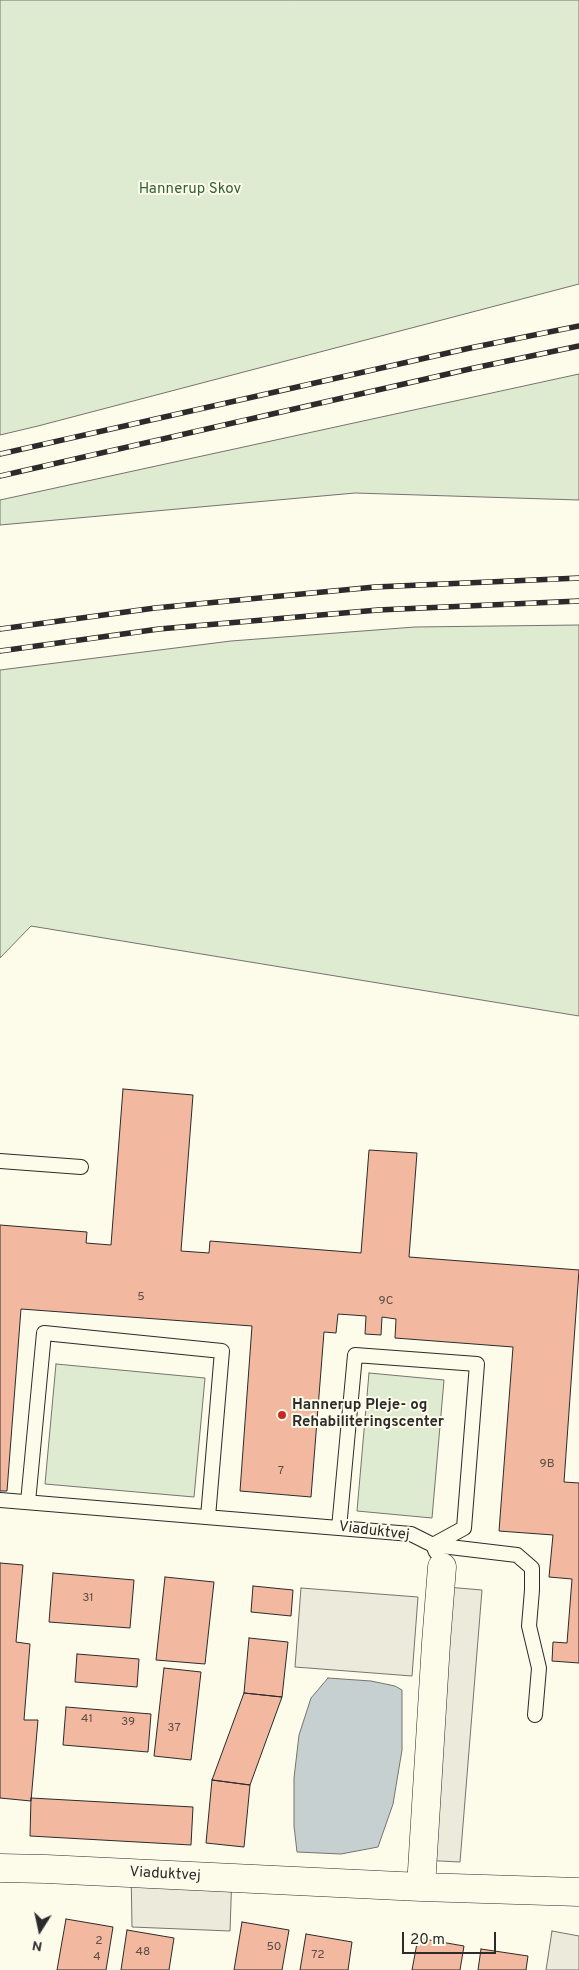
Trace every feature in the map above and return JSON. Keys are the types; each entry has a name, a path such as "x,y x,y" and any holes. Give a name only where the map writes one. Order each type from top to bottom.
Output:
{"street":[{"path":"421,1887 436,1643 437,1556"},
{"name":"Viaduktvej","path":"0,1868 421,1887 579,1892"}],"lane":[{"path":"0,1161 81,1167"},
{"path":"28,1502 44,1333 222,1351 208,1517"},
{"path":"339,1528 355,1354 477,1364 464,1528 437,1556"},
{"name":"Viaduktvej","path":"0,1500 411,1534 437,1556 517,1555 532,1568 529,1626 539,1668 535,1715"}],"green space":[{"name":"Hannerup Skov","path":"0,0 579,0 579,284 0,435"},
{"path":"579,374 579,500 355,493 0,525 0,500"},
{"path":"579,625 579,1016 31,926 0,958 0,670 231,641 415,627"},
{"path":"56,1364 205,1378 194,1497 45,1484"},
{"path":"369,1373 444,1380 432,1518 357,1511"}],"shaded area":[{"path":"435,1586 482,1590 460,1862 420,1860"},
{"path":"301,1588 418,1597 412,1676 295,1667"},
{"path":"328,1678 371,1681 395,1686 402,1690 402,1750 393,1804 378,1847 341,1854 297,1852 294,1826 294,1778 299,1735 311,1698"},
{"path":"131,1867 232,1873 230,1931 132,1927"},
{"path":"552,1931 579,1936 579,1970 546,1970"}],"building":[{"name":"Hannerup Pleje- og Rehabiliteringscenter","path":"123,1089 193,1095 181,1251 209,1253 210,1241 361,1253 369,1150 417,1153 409,1257 579,1270 564,1482 579,1483 579,1663 552,1661 553,1642 567,1643 572,1579 549,1577 553,1535 499,1531 513,1347 395,1338 396,1319 382,1317 381,1335 365,1334 366,1316 338,1314 336,1333 324,1332 311,1497 240,1491 252,1326 21,1309 7,1491 0,1491 0,1225 87,1232 86,1243 111,1245"},
{"path":"0,1563 23,1565 16,1642 30,1644 24,1720 38,1720 31,1801 0,1798"},
{"path":"53,1573 134,1580 130,1628 49,1622"},
{"path":"165,1577 214,1582 205,1664 156,1660"},
{"path":"253,1586 293,1590 291,1616 251,1612"},
{"path":"249,1638 288,1642 282,1697 244,1693"},
{"path":"77,1654 139,1659 137,1687 75,1682"},
{"path":"164,1668 201,1672 191,1760 154,1756"},
{"path":"244,1693 282,1697 250,1785 212,1780"},
{"path":"66,1707 151,1714 148,1752 63,1745"},
{"path":"212,1780 250,1785 244,1847 206,1843"},
{"path":"31,1798 193,1807 191,1845 30,1836"},
{"path":"66,1919 113,1927 106,1970 57,1970"},
{"path":"242,1922 289,1930 282,1970 234,1970"},
{"path":"127,1930 174,1938 169,1970 121,1970"},
{"path":"306,1934 352,1942 348,1970 300,1970"},
{"path":"418,1938 464,1946 460,1970 412,1970"},
{"path":"481,1949 528,1956 526,1970 478,1970"}],"railway":[{"path":"0,454 470,348 579,326"},
{"path":"0,476 474,368 579,346"},
{"path":"0,629 155,608 375,587 579,578"},
{"path":"0,651 159,629 378,610 579,601"}],"place":[{"name":"Hannerup Pleje- og Rehabiliteringscenter","path":"282,1415"}]}
